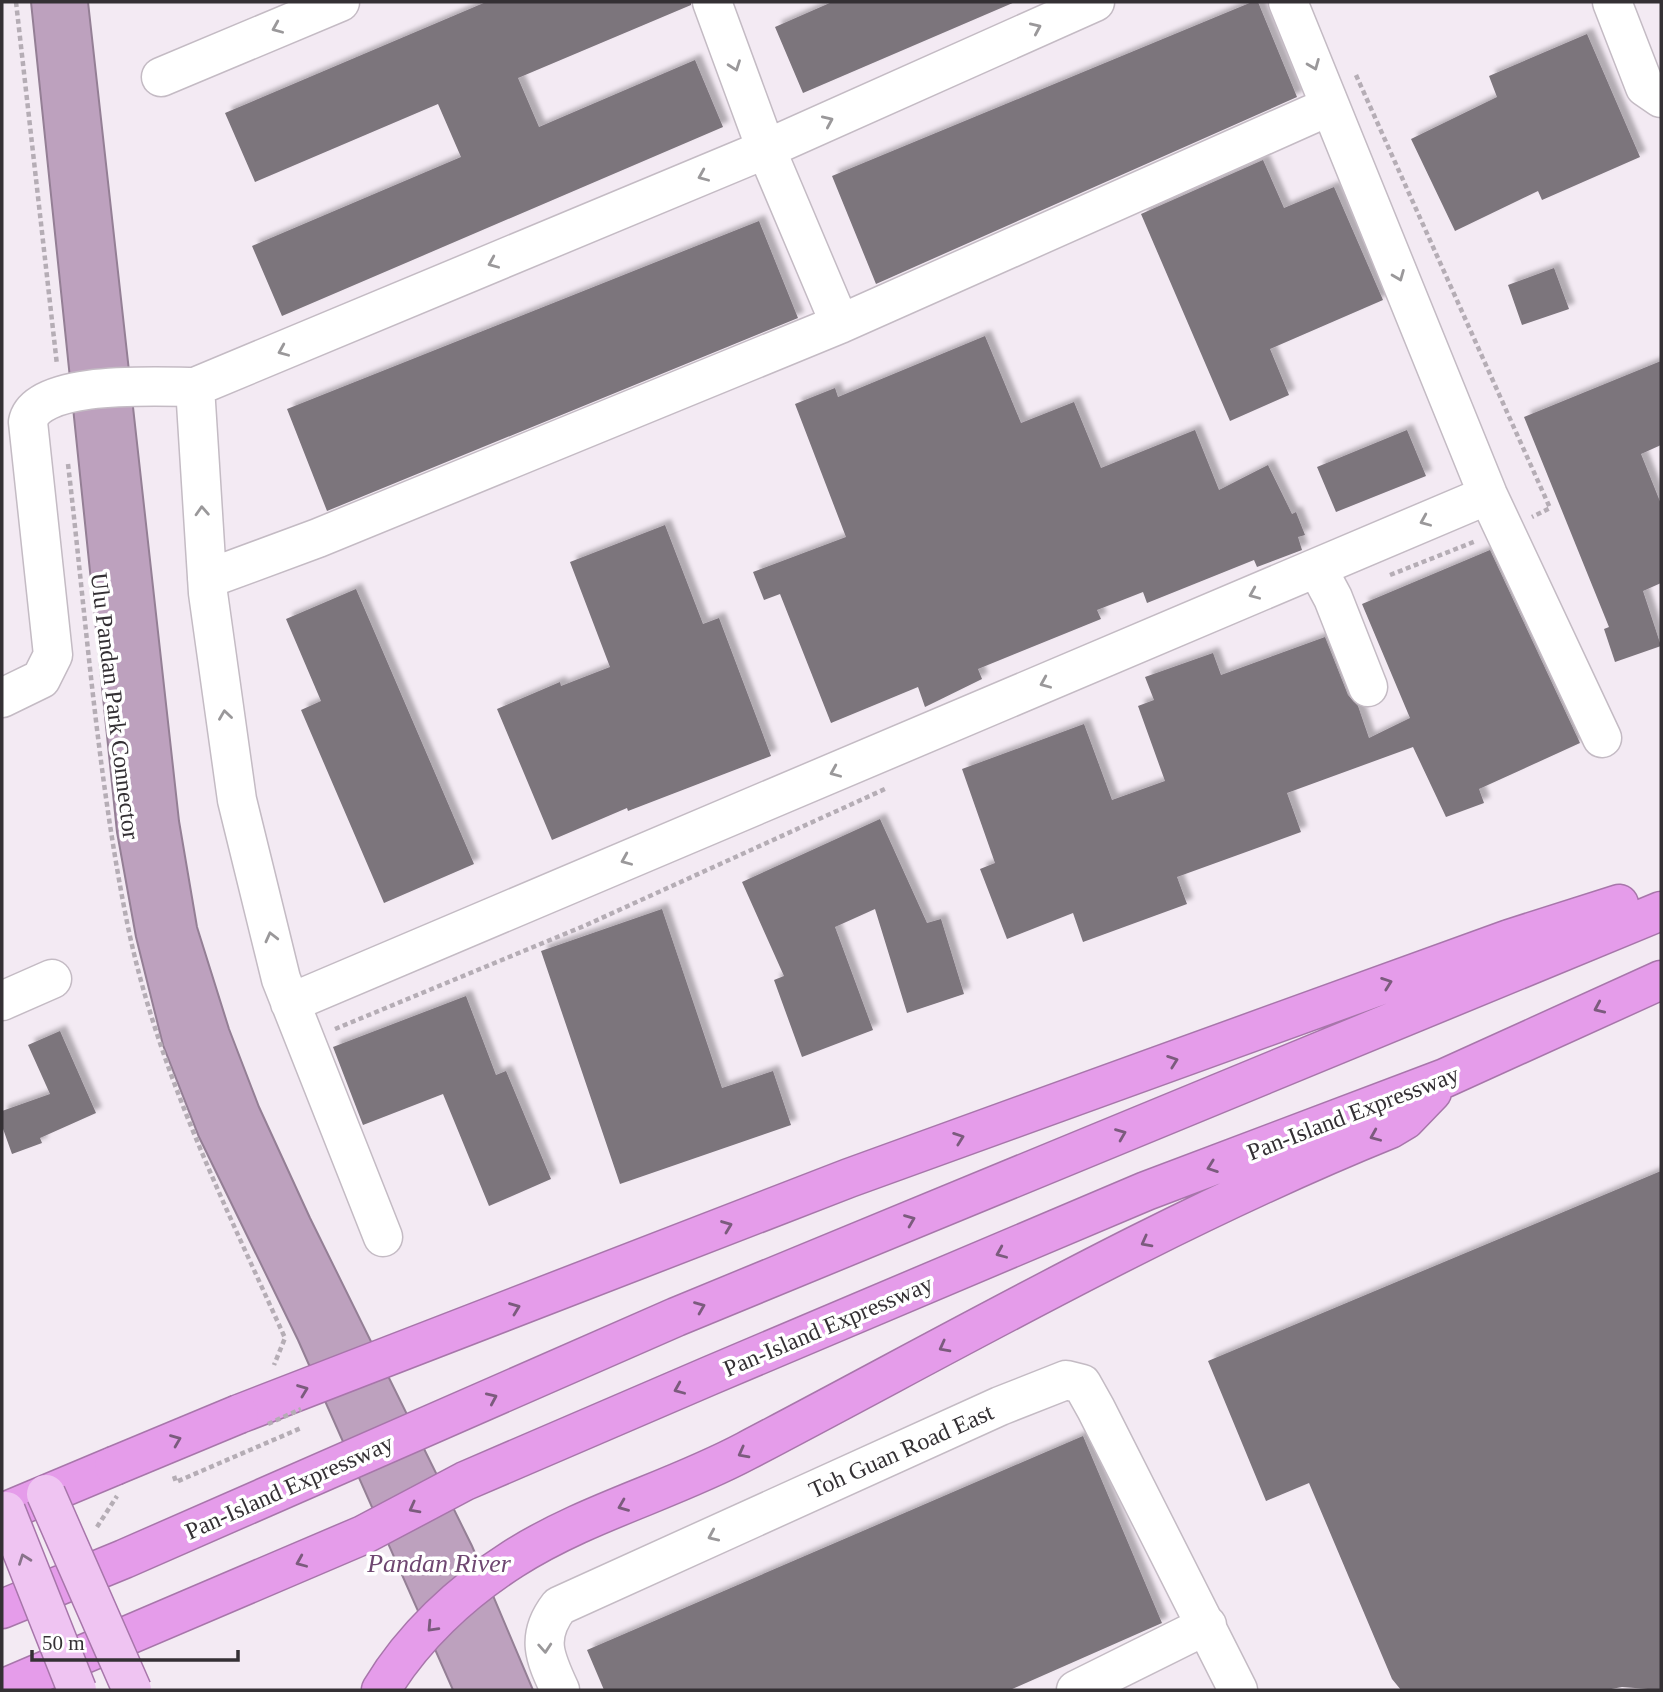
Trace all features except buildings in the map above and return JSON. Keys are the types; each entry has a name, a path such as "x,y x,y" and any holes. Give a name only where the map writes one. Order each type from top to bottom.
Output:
{"highway":[{"path":"4,1512 239,1414 849,1178 1509,939 1661,891"},
{"name":"Pan-Island Expressway","path":"2,1609 124,1559 689,1311 1661,911"},
{"name":"Pan-Island Expressway","path":"2,1689 363,1535 465,1481 1146,1191 1445,1078 1661,980"},
{"path":"382,1690 397,1664 451,1606 513,1559 589,1520 708,1471 1164,1232 1390,1129 1405,1120 1445,1078"}],"main road":[{"path":"46,1494 132,1690"},
{"path":"4,1512 77,1690"}],"street":[{"path":"161,76 340,2"},
{"path":"2,698 41,678 53,655 29,422 37,406 64,393 133,387 195,387 766,149 1095,2"},
{"path":"1612,2 1645,87 1661,98"},
{"path":"715,3 766,149 840,324"},
{"path":"1300,6 1330,106 1488,495 1602,738"},
{"path":"206,579 318,538 840,324 1330,106"},
{"path":"195,387 206,579 237,800 281,979 383,1237"},
{"path":"290,1003 1488,495"},
{"path":"1317,568 1333,598 1368,687"},
{"path":"2,1001 52,979"},
{"name":"Toh Guan Road East","path":"561,1690 546,1661 544,1636 547,1622 559,1606 988,1411 1066,1380 1082,1384 1096,1409 1238,1690"},
{"path":"1076,1690 1207,1625"}],"path":[{"path":"16,2 64,393"},
{"path":"1352,65 1550,508 1505,530 1382,579"},
{"name":"Ulu Pandan Park Connector","path":"68,461 108,801 128,928 147,1000 195,1139 285,1338 272,1372"},
{"path":"305,1042 584,926 890,787"},
{"path":"263,1426 301,1409"},
{"path":"92,1535 123,1486"}],"water":[{"name":"Pandan River","path":"31,2 88,2 179,821 197,927 229,1029 259,1107 310,1218 472,1546 533,1690 453,1690 298,1340 199,1137 163,1045 136,937 117,832"}]}
